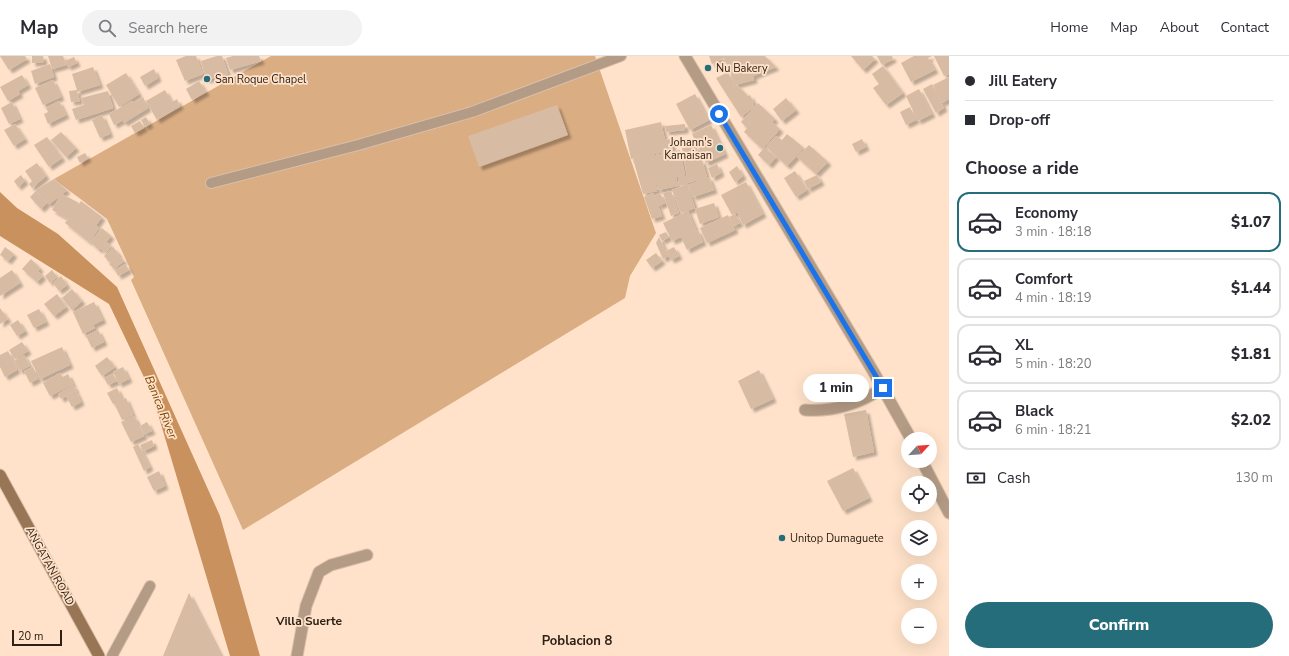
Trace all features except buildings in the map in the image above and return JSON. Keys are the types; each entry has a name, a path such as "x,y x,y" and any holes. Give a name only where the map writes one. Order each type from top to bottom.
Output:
{"main road":[{"name":"ANGATAN ROAD","path":"0,475 99,656"}],"street":[{"path":"685,56 883,388 907,432"},
{"path":"804,410 830,410 845,406 871,396 883,388"},
{"path":"926,468 949,513"},
{"path":"297,656 306,606 319,572 332,565 367,555"}],"lane":[{"path":"211,183 358,145 472,112 621,56"},
{"path":"112,656 150,586"}],"shaded area":[{"path":"271,56 595,56 656,233 630,276 625,298 243,530 131,280 134,277 107,219 54,179"}],"water":[{"name":"Banica River","path":"0,192 17,208 58,234 117,287 220,516 260,656 230,656 152,394 109,304 0,236"}],"place":[{"name":"Nu Bakery","path":"708,68"},
{"name":"San Roque Chapel","path":"207,79"},
{"name":"Johann's Kamaisan","path":"720,148"},
{"name":"Unitop Dumaguete","path":"782,538"}],"district":[{"name":"Villa Suerte","path":"309,621"},
{"name":"Poblacion 8","path":"577,641"}],"route":[{"path":"719,114 883,388"}]}
